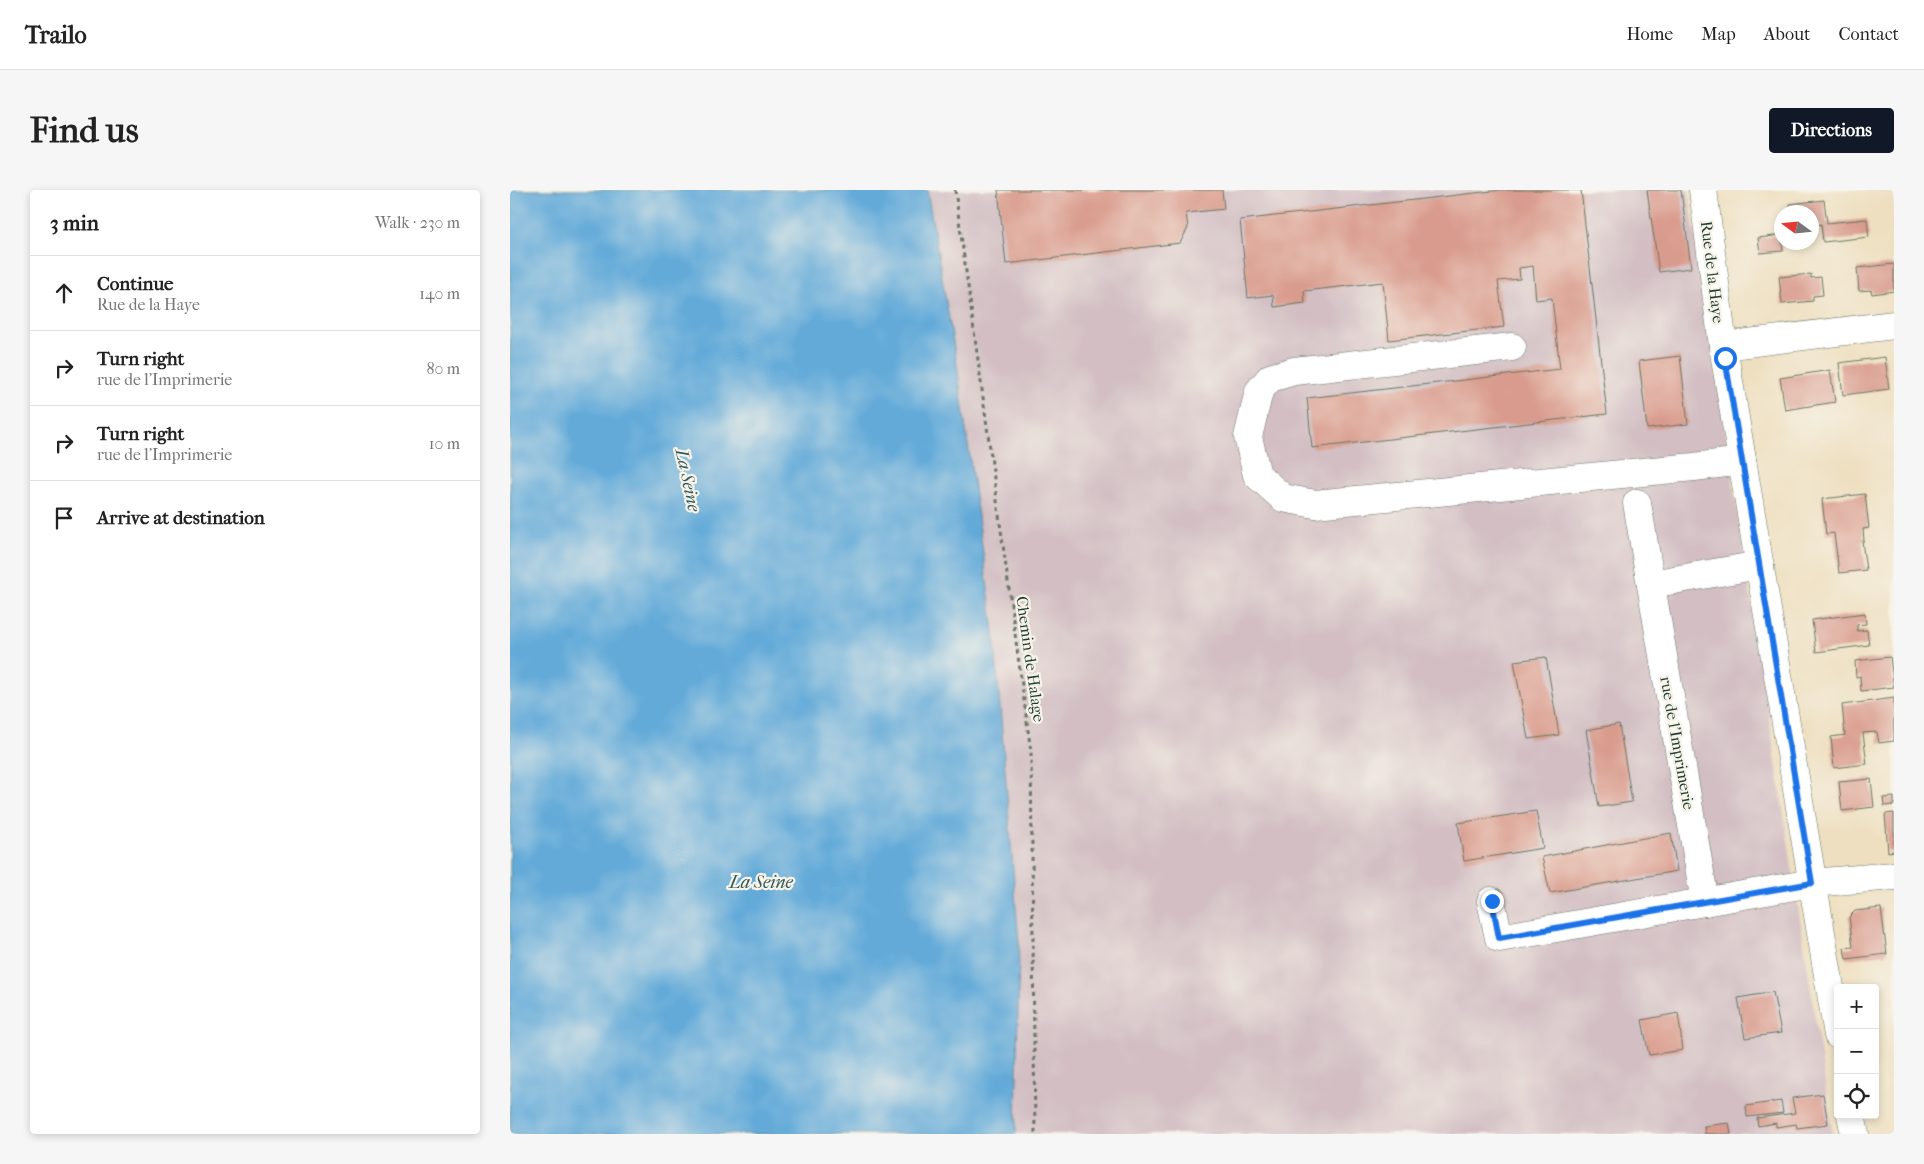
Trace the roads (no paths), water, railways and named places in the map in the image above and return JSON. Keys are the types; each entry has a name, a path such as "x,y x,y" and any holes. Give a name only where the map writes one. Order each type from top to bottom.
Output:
{"street":[{"name":"Rue de la Haye","path":"1703,190 1723,346 1837,1029"},
{"path":"1723,346 1894,325"},
{"path":"1512,347 1294,371 1270,378 1258,391 1248,437 1257,475 1283,498 1315,504 1694,467 1742,460"},
{"name":"rue de l'Imprimerie","path":"1637,503 1706,902"},
{"path":"1650,584 1760,565"},
{"path":"1492,901 1499,938 1812,883 1894,876"},
{"path":"1852,1119 1855,1134"}],"water":[{"name":"La Seine","path":"510,190 927,190 957,365 994,632 1019,943 1016,1134 510,1134"}]}
